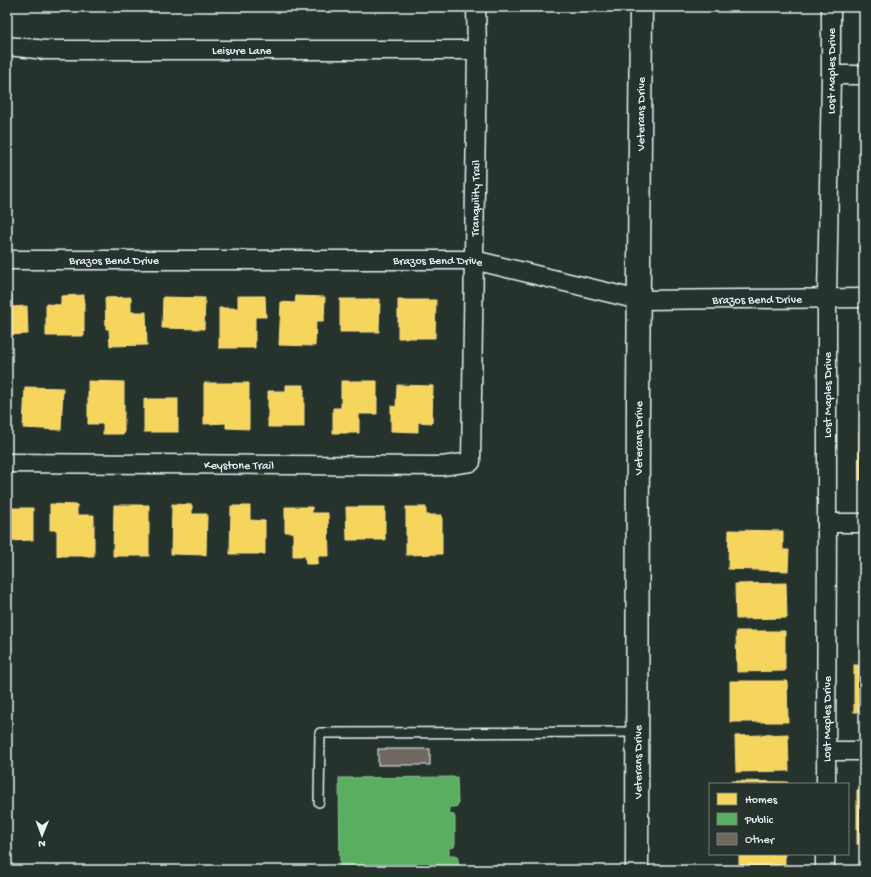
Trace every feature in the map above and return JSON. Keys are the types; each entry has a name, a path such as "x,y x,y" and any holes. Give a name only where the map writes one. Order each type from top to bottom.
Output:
{"street":[{"name":"Tranquility Trail","path":"472,462 477,50 476,7"},
{"name":"Veterans Drive","path":"637,870 641,7"},
{"name":"Lost Maples Drive","path":"826,783 826,298 831,7"},
{"name":"Leisure Lane","path":"7,46 46,50 477,50"},
{"path":"831,75 864,75"},
{"name":"Brazos Bend Drive","path":"7,260 474,260 639,300 864,298"},
{"name":"Keystone Trail","path":"7,463 442,466 472,462"},
{"path":"827,523 864,523"},
{"path":"827,751 864,751"},
{"path":"825,855 825,870"}],"lane":[{"path":"319,802 320,733 637,732"}],"building: Homes":[{"path":"7,295 12,295 12,307 27,306 28,334 7,335"},
{"path":"84,295 84,336 46,336 46,304 61,305 61,296"},
{"path":"238,296 265,296 266,317 255,317 255,348 219,348 219,308 238,308"},
{"path":"296,296 325,297 324,321 316,321 315,346 279,345 281,302 295,303"},
{"path":"131,297 131,312 146,312 147,345 110,346 109,329 106,329 105,298"},
{"path":"163,297 205,298 204,329 162,328"},
{"path":"340,299 380,299 379,332 340,332"},
{"path":"398,300 436,300 435,338 398,338"},
{"path":"88,381 124,382 124,434 103,434 103,424 88,424"},
{"path":"341,381 377,381 377,414 359,414 359,433 333,433 333,408 341,408"},
{"path":"204,383 249,383 249,429 226,428 226,423 204,424"},
{"path":"286,385 304,385 304,427 268,427 268,391 286,391"},
{"path":"397,385 433,386 432,423 418,422 418,432 391,431 391,406 396,407"},
{"path":"25,387 63,388 61,430 23,428"},
{"path":"144,399 178,399 178,432 144,432"},
{"path":"859,432 864,432 864,480 859,480"},
{"path":"50,504 77,505 77,515 94,515 94,556 57,556 57,530 50,530"},
{"path":"172,504 192,505 192,514 207,514 206,555 171,554"},
{"path":"114,505 149,505 149,556 113,556"},
{"path":"231,506 250,506 250,520 265,521 265,554 230,554"},
{"path":"285,507 312,507 312,513 328,513 329,556 318,556 318,564 306,564 305,556 293,556 293,532 285,532"},
{"path":"346,507 385,507 385,540 347,540"},
{"path":"406,507 426,507 426,515 442,515 442,554 406,555"},
{"path":"7,508 33,508 33,540 7,541"},
{"path":"729,530 783,531 783,550 789,550 788,571 728,569"},
{"path":"862,565 864,565 864,603 861,603"},
{"path":"786,583 787,618 736,619 735,584"},
{"path":"736,631 785,631 785,671 737,672"},
{"path":"854,665 864,665 864,712 854,712"},
{"path":"730,681 787,681 788,722 730,722"},
{"path":"788,734 789,771 736,772 735,736"},
{"path":"731,781 788,782 788,783 731,783"},
{"path":"857,790 864,790 864,844 857,844"},
{"path":"739,855 785,855 785,870 739,870"}],"building: Public":[{"path":"457,777 458,803 457,806 449,807 449,814 454,815 455,818 455,844 454,847 449,848 449,855 457,856 459,870 340,870 339,778"}],"building: Other":[{"path":"378,749 430,749 430,765 378,765"}]}
